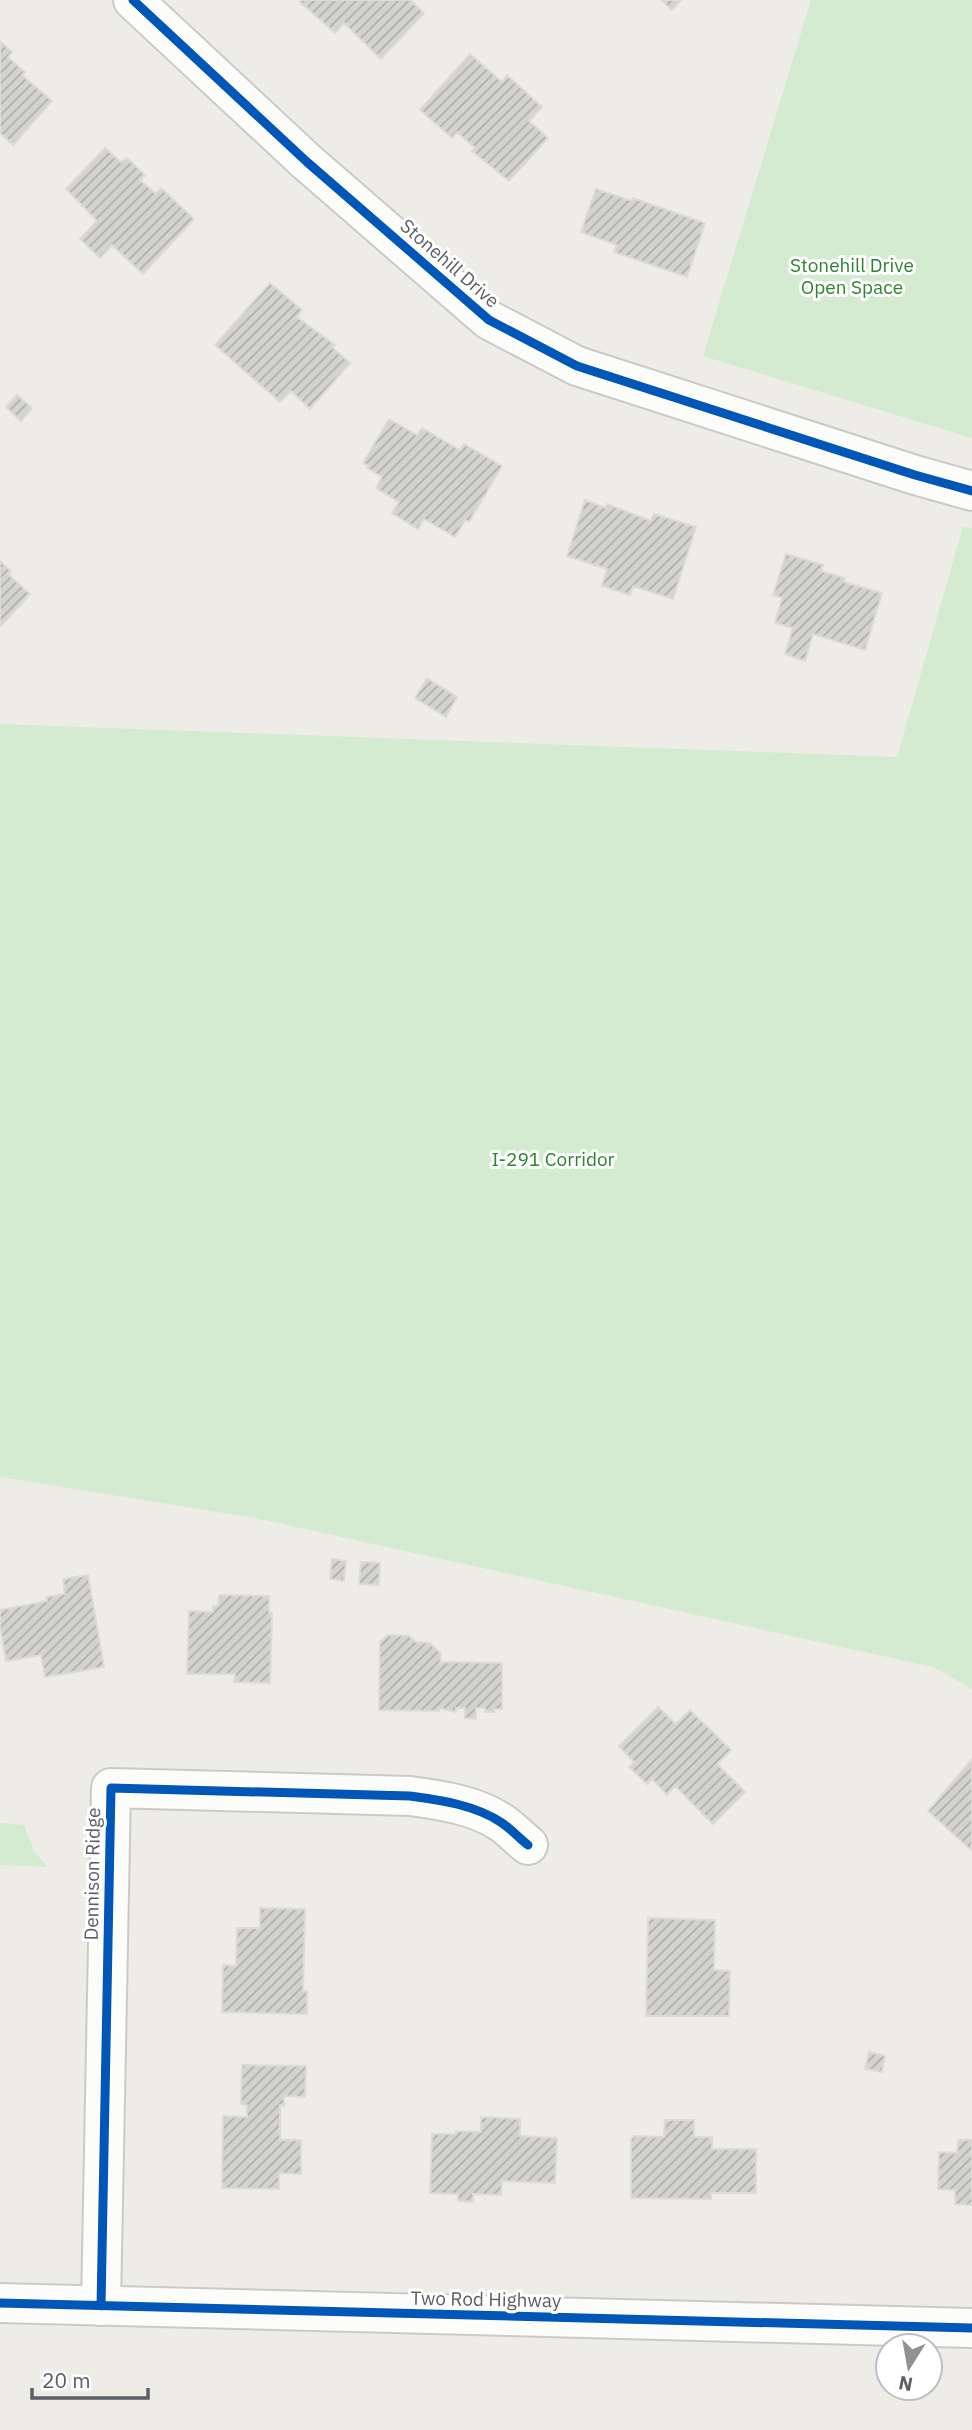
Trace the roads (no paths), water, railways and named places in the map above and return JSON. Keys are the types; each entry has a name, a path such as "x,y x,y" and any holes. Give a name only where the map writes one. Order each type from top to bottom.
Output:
{"street":[{"name":"Stonehill Drive","path":"133,0 307,162 489,320 577,366 972,491"},
{"name":"Dennison Ridge","path":"101,2306 111,1788 410,1796 439,1800 471,1809 500,1822 528,1845"},
{"name":"Two Rod Highway","path":"0,2303 972,2328"}],"park label":[{"name":"Stonehill Drive Open Space","path":"852,276"},
{"name":"I-291 Corridor","path":"553,1159"}]}
